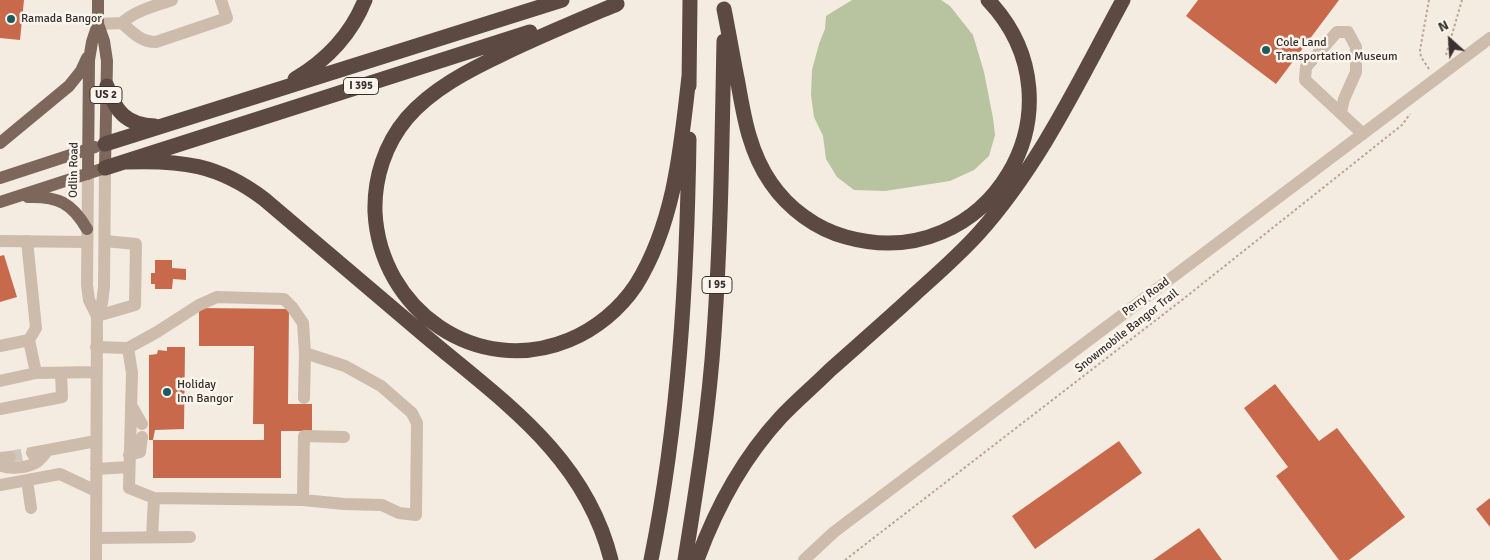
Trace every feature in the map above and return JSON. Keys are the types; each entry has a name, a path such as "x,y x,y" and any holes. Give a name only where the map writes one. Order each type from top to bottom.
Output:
{"highway":[{"path":"267,93 302,75 329,54 351,28 365,0"},
{"name":"I 395","path":"106,144 562,0"},
{"name":"I 95","path":"651,560 667,466 681,337 687,206 690,0"},
{"path":"724,4 750,138 760,164 771,183 796,210 828,230 852,239 889,243 929,236 967,218 989,200 997,190 1013,166 1024,141 1029,91 1026,67 1013,34 988,0"},
{"path":"697,560 712,523 733,482 756,448 781,417 805,393 951,262 976,236 1022,180 1043,147 1123,0"},
{"path":"624,2 542,36 469,72 427,99 416,108 398,130 384,155 380,168 375,195 376,220 380,243 388,266 400,289 417,309 436,325 455,336 486,347 509,351 536,350 562,343 584,333 610,315 634,287 661,233 676,174 690,76"},
{"name":"I 395","path":"105,168 624,2"},
{"name":"I 95","path":"685,560 704,434 714,335 721,200 724,4"},
{"path":"106,86 115,106 126,118 140,125 166,125"},
{"path":"125,162 171,162 202,167 239,182 264,200 502,400 545,440 567,466 586,496 599,523 611,560"}],"main road":[{"name":"Odlin Road","path":"98,0 98,24 106,52 105,168"},
{"name":"Odlin Road","path":"88,174 90,51 98,24"},
{"name":"US 2","path":"0,143 69,86 81,72 90,51"},
{"path":"0,178 106,144"},
{"path":"5,200 105,168"},
{"path":"5,200 37,196 61,201 78,214 87,235"}],"street":[{"path":"122,23 138,12 172,0"},
{"path":"98,24 122,23 141,39 148,42 156,42 228,18 221,0"},
{"path":"1341,112 1344,99 1356,72 1356,47 1348,32 1337,32 1306,67 1305,80 1363,134"},
{"name":"Perry Road","path":"804,560 834,532 1490,38"},
{"name":"Odlin Road","path":"96,316 102,303 103,295 105,168"},
{"name":"Odlin Road","path":"88,174 86,285 89,300 96,316 96,560"},
{"path":"0,241 27,241 87,235"},
{"path":"27,241 36,328 29,340 36,373"},
{"path":"96,316 135,305 136,244 105,241"},
{"path":"96,347 128,348 216,297 284,299 292,306 303,323 305,353 304,398"},
{"path":"0,346 29,340"},
{"path":"128,348 132,373 129,488 154,498 303,500 382,505 399,513 416,515 417,423 412,412 382,386 345,366 305,353"},
{"path":"0,380 36,373 96,372"},
{"path":"0,410 62,397 61,373"},
{"path":"131,405 142,424"},
{"path":"303,500 304,436 344,437"},
{"path":"96,469 129,461 140,452 142,437"},
{"path":"32,453 96,442"},
{"path":"0,465 5,468 29,466 36,463 48,450"},
{"path":"0,485 60,474 96,491"},
{"path":"27,480 31,508"},
{"path":"152,537 154,498"},
{"path":"96,538 190,537"}],"path":[{"path":"1429,0 1420,50 1424,63 1436,79 1447,54 1462,0"},
{"name":"Snowmobile Bangor Trail","path":"845,560 1182,300 1402,125 1413,109"}],"green space":[{"path":"852,0 941,0 950,6 973,35 984,72 995,135 989,156 974,170 950,181 885,191 854,190 837,177 826,159 823,136 814,117 811,95 812,70 825,29 826,16"}],"building":[{"name":"Ramada Bangor","path":"0,0 24,0 20,40 0,38"},
{"name":"Cole Land Transportation Museum","path":"1198,0 1339,0 1276,84 1186,16"},
{"path":"4,255 17,297 0,302 0,256"},
{"path":"155,260 172,260 172,268 186,269 186,280 173,279 172,289 155,289 155,284 151,284 151,273 155,273"},
{"path":"199,308 289,309 288,404 312,404 312,431 281,431 281,478 153,478 153,440 264,440 264,424 253,424 254,346 199,346"},
{"name":"Holiday Inn Bangor","path":"167,347 185,347 184,429 155,430 153,440 149,440 149,355 157,354 158,350 167,351"},
{"path":"1275,384 1319,441 1337,428 1405,517 1349,560 1339,560 1276,476 1288,467 1244,408"},
{"path":"1119,441 1142,473 1035,549 1012,516"},
{"path":"1490,498 1490,527 1476,509"},
{"path":"1199,528 1222,560 1153,560"}],"tunnel":[{"path":"10,457 32,453"}],"place":[{"name":"Ramada Bangor","path":"11,19"},
{"name":"Cole Land Transportation Museum","path":"1266,50"},
{"name":"Holiday Inn Bangor","path":"167,392"}]}
